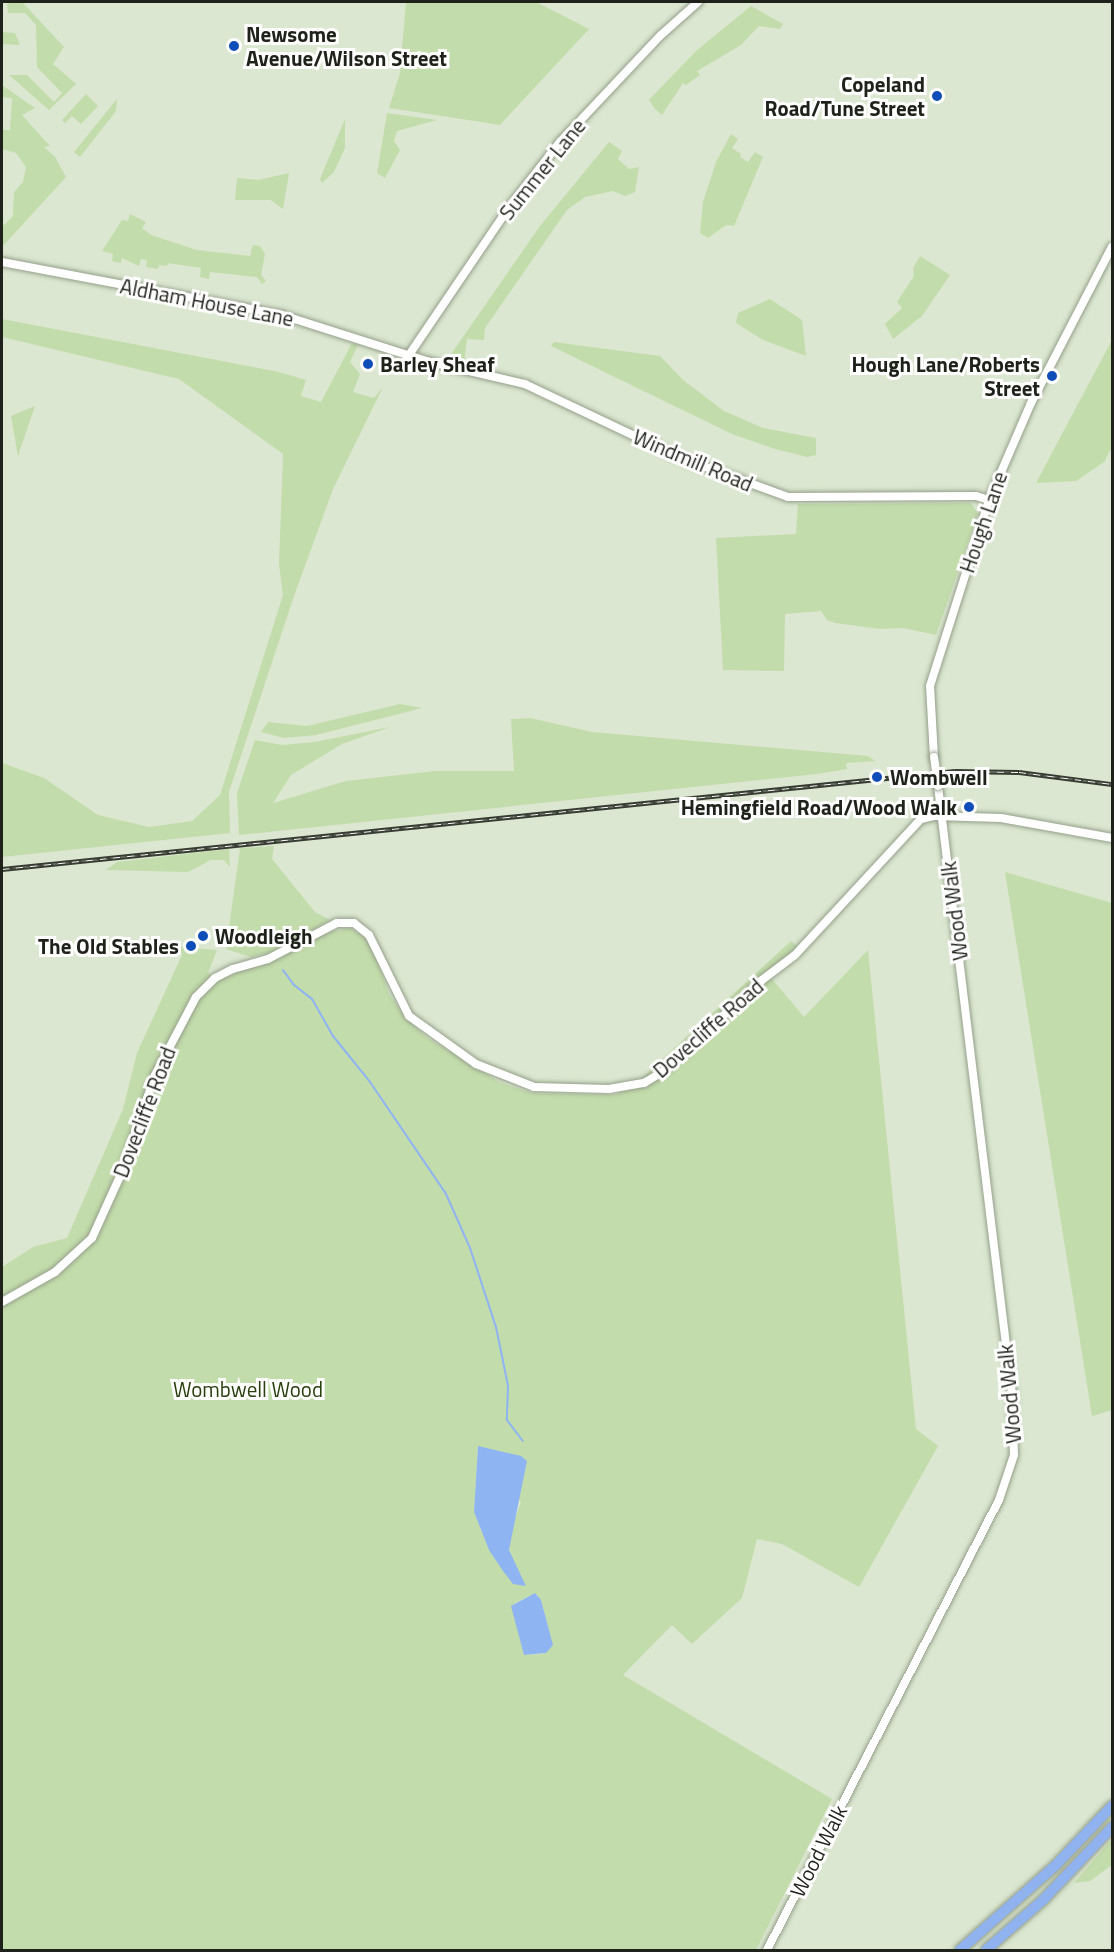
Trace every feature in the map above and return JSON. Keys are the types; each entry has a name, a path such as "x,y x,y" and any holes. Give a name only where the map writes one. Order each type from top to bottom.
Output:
{"highway":[{"path":"960,1950 1055,1866 1113,1806"},
{"path":"986,1950 1044,1899 1113,1827"}],"street":[{"name":"Summer Lane","path":"409,355 510,206 560,142 698,2"},
{"name":"Hough Lane","path":"942,818 934,757 930,686 989,500 1030,403 1113,247"},
{"name":"Aldham House Lane","path":"2,262 282,315 409,355"},
{"name":"Windmill Road","path":"409,355 540,389 681,458 788,497 976,496 989,500"},
{"name":"Wood Walk","path":"767,1950 999,1500 1014,1455 1012,1394 942,818"},
{"name":"Dovecliffe Road","path":"2,1302 55,1272 92,1238 174,1033 196,998 215,978 233,969 268,959 337,923 354,923 374,942 388,979 409,1016 476,1064 534,1087 609,1089 644,1083 662,1072 746,994 795,955 921,819 1001,818 1113,838"}],"green space":[{"path":"7,2 22,2 64,47 53,64 76,84 49,110 9,75 27,75 54,102 62,93 37,67 36,25 25,13 8,13"},
{"path":"406,2 536,2 589,29 500,125 389,108 400,73"},
{"path":"751,6 783,24 780,29 759,26 741,45 697,71 700,75 686,85 683,83 662,115 655,109 649,100 696,51"},
{"path":"2,22 3,32 15,33 20,45 2,44"},
{"path":"2,85 35,108 22,115 50,146 44,147 55,157 66,177 2,247 2,227 13,216 14,192 23,182 26,167 16,153 2,149 2,130 10,130 12,98 2,97"},
{"path":"86,94 98,106 81,124 72,116 65,123 62,120"},
{"path":"117,99 116,111 80,157 74,152"},
{"path":"387,113 437,120 397,131 394,141 400,150 385,178 377,173"},
{"path":"345,119 345,148 334,172 322,183 320,179"},
{"path":"731,134 738,139 732,148 741,154 740,157 748,162 755,152 763,157 734,226 726,225 708,238 700,233 703,202 716,162"},
{"path":"609,142 622,151 618,159 629,169 639,167 635,192 625,196 613,191 585,197 567,210 485,328 484,340 467,339 464,363 447,360 540,226"},
{"path":"289,173 283,209 271,200 235,200 237,178 258,180"},
{"path":"130,214 146,222 142,228 151,235 197,250 250,256 253,245 260,246 265,254 261,275 266,281 262,284 257,277 210,272 209,279 200,277 201,268 168,263 167,266 159,265 158,269 146,267 147,260 141,259 139,266 122,258 121,263 112,261 113,254 102,251 122,220 128,221"},
{"path":"920,256 950,275 922,316 893,339 885,324 902,308 897,302 914,276 913,268"},
{"path":"770,299 802,320 806,356 763,340 736,323 738,313"},
{"path":"2,319 279,372 306,380 301,396 321,402 352,343 358,345 350,362 360,374 353,392 374,398 383,387 333,489 294,596 229,792 230,833 2,857 2,763 44,778 98,815 149,827 192,821 220,795 283,595 279,564 283,454 179,379 2,337"},
{"path":"1112,340 1112,447 1104,462 1076,481 1036,483"},
{"path":"554,342 660,356 683,380 724,411 763,428 816,438 816,455 807,457 775,449 732,434 551,346"},
{"path":"35,406 18,456 11,416"},
{"path":"971,503 978,514 936,635 903,628 880,629 835,623 827,620 821,611 785,614 784,671 723,670 716,538 796,534 798,504"},
{"path":"400,704 422,708 316,735 284,738 261,732 268,722 307,726"},
{"path":"530,718 592,732 868,756 875,761 846,763 847,769 817,774 239,835 237,793 255,740 282,745 315,742 390,727 342,744 291,775 273,803 346,781 435,771 514,771 511,719"},
{"path":"274,846 272,859 315,912 330,920 274,952 251,957 226,949 240,848"},
{"path":"229,849 230,867 224,860 211,860 188,872 106,870 117,862"},
{"path":"1005,872 1112,903 1112,1410 1092,1416"},
{"name":"Wombwell Wood","path":"350,928 371,941 389,994 405,1017 426,1037 501,1083 532,1093 615,1095 642,1078 791,941 798,947 767,973 804,1017 868,950 916,1429 938,1446 859,1587 782,1544 757,1539 742,1598 692,1644 672,1625 623,1675 832,1799 756,1950 2,1950 2,1267 33,1247 67,1238 123,1109 137,1053 182,955 180,947 217,950 208,973 217,978 317,934","holes":["478,1446 521,1502 511,1529 509,1550 525,1586 489,1550 474,1512","535,1593 541,1600 551,1638 543,1654 524,1655 514,1604"]},
{"path":"1112,1839 1112,1865 1090,1881 1074,1883"}],"water":[{"path":"478,1446 521,1456 527,1461 509,1550 526,1586 513,1584 503,1571 489,1550 474,1512"},
{"path":"535,1593 541,1600 553,1645 546,1653 524,1655 511,1606"}],"waterway":[{"path":"283,970 294,985 312,999 333,1036 370,1082 446,1194 470,1248 496,1327 508,1386 507,1420 523,1441"}],"railway":[{"path":"2,869 955,771 1019,772 1112,784"}],"place":[{"name":"Newsome Avenue/Wilson Street","path":"234,46"},
{"name":"Copeland Road/Tune Street","path":"937,96"},
{"name":"Barley Sheaf","path":"368,364"},
{"name":"Hough Lane/Roberts Street","path":"1052,376"},
{"name":"Wombwell","path":"877,777"},
{"name":"Hemingfield Road/Wood Walk","path":"969,807"},
{"name":"Woodleigh","path":"203,936"},
{"name":"The Old Stables","path":"191,946"}]}
